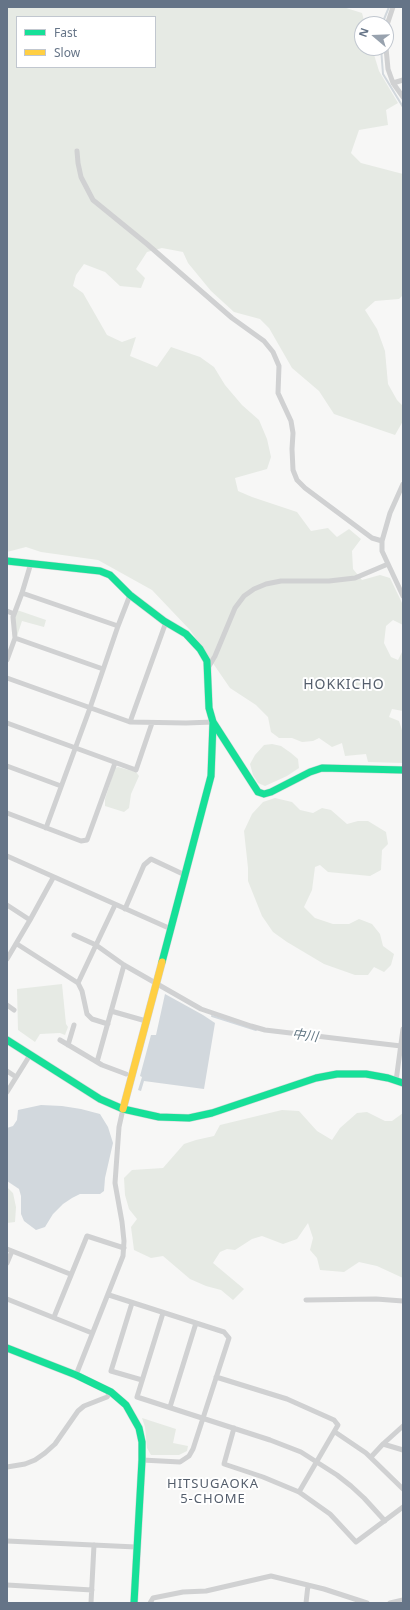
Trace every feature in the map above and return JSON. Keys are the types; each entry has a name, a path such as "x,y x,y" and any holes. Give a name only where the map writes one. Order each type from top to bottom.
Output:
{"street":[{"path":"387,56 388,69 393,83 403,97"},
{"path":"393,83 403,80"},
{"path":"77,151 81,177 93,200 147,244 232,318 264,342 273,352 279,366 278,394 291,421 293,433 292,449 294,470 297,480 305,488 372,538 382,541"},
{"path":"403,484 390,513 382,541 382,551 403,596"},
{"path":"7,561 100,571 110,575 130,595 166,622 186,634 204,654 207,661 209,708 213,722 258,792 264,794 310,772 322,768 403,770"},
{"path":"7,660 15,638 13,617 31,563"},
{"path":"208,668 215,656 235,608 244,596 254,589 266,584 281,581 329,581 355,578 388,564"},
{"path":"22,593 118,626"},
{"path":"46,828 130,595"},
{"path":"7,611 14,614"},
{"path":"130,722 166,622"},
{"path":"15,638 103,670"},
{"path":"7,678 130,722 213,722"},
{"path":"76,1375 92,1333 109,1295 123,1256 124,1248 122,1222 115,1183 119,1127 185,875 208,795 211,776 213,722"},
{"path":"7,723 136,770 152,723"},
{"path":"7,813 81,841 87,840 115,763"},
{"path":"7,766 61,786"},
{"path":"7,856 53,878 171,929"},
{"path":"125,909 144,865 151,859 185,875"},
{"path":"7,959 17,944 53,878"},
{"path":"78,982 115,904"},
{"path":"7,905 30,920"},
{"path":"74,935 96,945 124,965 201,1009 251,1026 283,1032 401,1048"},
{"path":"17,944 78,982 82,991 87,1014 92,1019 108,1024"},
{"path":"97,1062 124,965"},
{"path":"7,1005 14,1010"},
{"path":"111,1011 146,1021"},
{"path":"68,1044 74,1025"},
{"path":"7,1040 100,1099 123,1109 147,1116 189,1118 212,1114 325,1076 361,1073 400,1082 403,1029"},
{"path":"60,1040 97,1062 126,1074"},
{"path":"7,1092 30,1055"},
{"path":"7,1071 16,1077"},
{"path":"54,1317 70,1274 87,1236 124,1248"},
{"path":"7,1263 10,1250 70,1274"},
{"path":"109,1295 224,1332 229,1338 193,1449 189,1456 180,1462 142,1460"},
{"path":"7,1298 92,1333"},
{"path":"306,1300 376,1299 403,1302"},
{"path":"132,1303 111,1371 142,1380"},
{"path":"163,1313 137,1397 287,1446 317,1462 337,1475 355,1490 385,1521"},
{"path":"170,1407 196,1324"},
{"path":"7,1348 76,1375 111,1392 126,1405 134,1416 139,1428 142,1442 134,1603"},
{"path":"216,1377 306,1406 334,1420 338,1425 298,1492"},
{"path":"7,1467 25,1464 35,1460 45,1453 55,1444 78,1411 84,1406 107,1397 111,1392"},
{"path":"371,1457 403,1426"},
{"path":"234,1428 224,1464 282,1484 298,1492 330,1514 356,1542 403,1508"},
{"path":"335,1432 371,1457 403,1489"},
{"path":"383,1444 403,1450"},
{"path":"7,1541 136,1548"},
{"path":"91,1603 94,1545"},
{"path":"150,1603 153,1598 183,1592 206,1591 271,1576 308,1585 367,1603"},
{"path":"7,1585 92,1590"},
{"path":"306,1603 308,1585"},
{"path":"390,1603 403,1600"}],"shaded area":[{"path":"7,7 343,7 362,13 363,16 354,16 354,56 374,56 379,71 398,103 386,110 388,125 359,130 351,153 361,163 403,174 403,295 399,299 375,301 365,310 377,329 385,351 388,384 397,400 403,406 403,421 395,435 334,414 319,391 292,368 269,328 260,319 234,312 211,291 188,263 183,252 162,248 147,252 136,269 145,278 141,288 120,286 105,272 84,264 76,275 73,286 83,293 107,335 122,342 136,337 130,356 157,367 171,347 200,357 214,367 225,385 242,405 259,420 267,439 271,457 267,469 235,478 238,491 297,512 311,531 328,528 337,537 349,529 361,539 352,551 353,569 362,580 380,575 390,578 403,605 403,625 393,620 386,626 384,643 391,657 398,660 403,650 403,711 392,709 389,717 399,721 401,727 403,734 403,763 368,762 366,754 345,756 342,743 332,747 319,738 313,741 302,742 292,738 279,738 271,732 268,717 256,705 230,688 190,630 152,590 98,560 41,552 26,547 7,552"},
{"path":"17,610 46,620 44,627 22,621 17,636 14,618"},
{"path":"272,744 281,746 298,759 299,768 287,776 265,786 258,783 253,775 250,764 255,755 264,745"},
{"path":"118,767 136,772 139,776 131,794 129,808 124,812 105,806 105,799 115,768"},
{"path":"275,798 292,802 300,810 313,813 322,808 331,810 347,824 358,821 368,821 386,832 388,844 382,850 381,870 370,876 328,872 320,865 315,867 312,890 304,907 315,918 333,924 349,924 359,919 372,924 380,934 383,946 394,954 391,965 384,972 374,967 368,975 355,975 324,964 273,932 262,916 248,881 244,831 252,814 263,802"},
{"path":"62,984 66,1024 68,1027 65,1035 60,1033 40,1034 35,1042 18,1030 17,989"},
{"path":"165,994 215,1023 204,1089 144,1081 141,1091 138,1090 142,1077 140,1076 151,1035 156,1035"},
{"path":"41,1105 62,1106 100,1114 108,1127 113,1143 105,1178 104,1191 100,1194 80,1194 72,1198 63,1204 53,1214 45,1227 36,1230 24,1221 21,1214 21,1196 19,1189 7,1181 7,1128 13,1126 17,1120 18,1110"},
{"path":"282,1110 299,1111 317,1131 332,1140 340,1128 357,1113 367,1112 385,1121 392,1121 403,1113 403,1278 377,1266 359,1262 344,1272 320,1270 317,1258 310,1250 313,1238 308,1223 297,1239 283,1244 262,1236 252,1239 235,1250 227,1249 220,1252 213,1263 244,1289 233,1300 221,1290 206,1286 190,1279 163,1256 151,1258 134,1250 131,1227 137,1219 129,1209 125,1195 124,1178 132,1170 163,1168 184,1144 214,1136 220,1125"},
{"path":"7,1187 13,1193 16,1207 15,1222 7,1223"},
{"path":"142,1418 176,1429 173,1443 188,1446 187,1451 179,1455 151,1455 147,1448 145,1427"}],"waterway":[{"path":"385,16 389,7"},
{"path":"382,56 383,74 403,107"},
{"name":"中川","path":"212,1016 256,1030"}],"traffic: fast":[{"path":"7,561 100,571 110,575 130,595 164,621 186,634 200,649 207,661 209,708 213,722 211,776 162,962"},
{"path":"213,722 258,792 264,794 271,792 310,772 322,768 403,770"},
{"path":"7,1040 100,1099 123,1109 159,1117 189,1118 212,1113 316,1078 337,1074 366,1074 388,1078 403,1083"},
{"path":"7,1348 76,1375 111,1392 126,1405 139,1428 142,1442 142,1460 134,1603"}],"traffic: slow":[{"path":"123,1109 162,962"}],"district":[{"name":"HOKKICHO","path":"344,685"},
{"name":"HITSUGAOKA 5-CHOME","path":"213,1492"}]}
